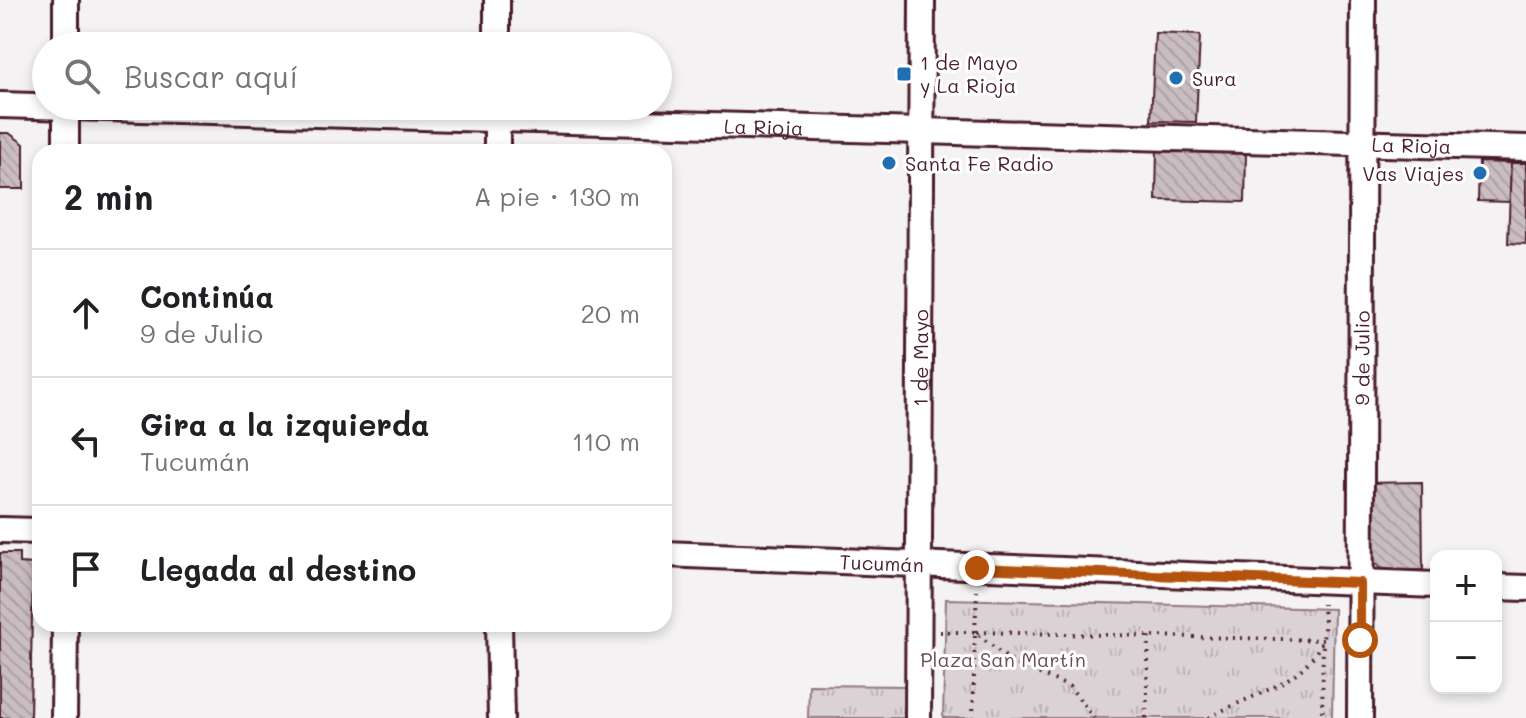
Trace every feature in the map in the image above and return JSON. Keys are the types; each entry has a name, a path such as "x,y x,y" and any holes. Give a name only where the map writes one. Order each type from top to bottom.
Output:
{"street":[{"path":"66,0 66,32"},
{"path":"497,0 497,32"},
{"name":"1 de Mayo","path":"918,718 922,0"},
{"name":"9 de Julio","path":"1360,718 1360,143 1363,0"},
{"name":"La Rioja","path":"0,105 32,106"},
{"path":"66,120 66,144"},
{"path":"497,120 497,144"},
{"name":"La Rioja","path":"666,120 920,132 1526,148"},
{"path":"0,530 32,531"},
{"name":"Tucumán","path":"672,554 1430,585"},
{"path":"1502,587 1526,588"},
{"path":"64,718 65,632"},
{"path":"499,632 501,718"}],"path":[{"path":"973,718 977,568"},
{"path":"1322,718 1324,581"},
{"path":"919,632 1323,640"},
{"path":"975,632 1012,662 1070,687 1094,718"},
{"path":"1146,718 1149,636"},
{"path":"1209,718 1276,687 1302,669 1323,640"}],"green space":[{"name":"Plaza San Martín","path":"946,599 1334,609 1332,718 943,718"},
{"path":"809,685 908,686 907,718 808,718"}],"building":[{"name":"Sura","path":"1155,33 1200,35 1196,122 1151,121"},
{"path":"0,133 9,133 24,144 24,189 0,189"},
{"path":"1157,149 1246,151 1245,202 1156,200"},
{"path":"1479,162 1511,163 1510,202 1478,201"},
{"path":"1511,163 1526,163 1526,244 1508,243"},
{"path":"1422,482 1423,570 1384,571 1362,552 1363,483"},
{"path":"0,553 19,553 19,563 32,564 30,718 0,718"}],"place":[{"name":"1 de Mayo y La Rioja","path":"904,74"},
{"name":"Sura","path":"1176,78"},
{"name":"Santa Fe Radio","path":"889,163"},
{"name":"Vas Viajes","path":"1480,173"}],"route":[{"path":"977,568 1360,583 1360,640"}]}
